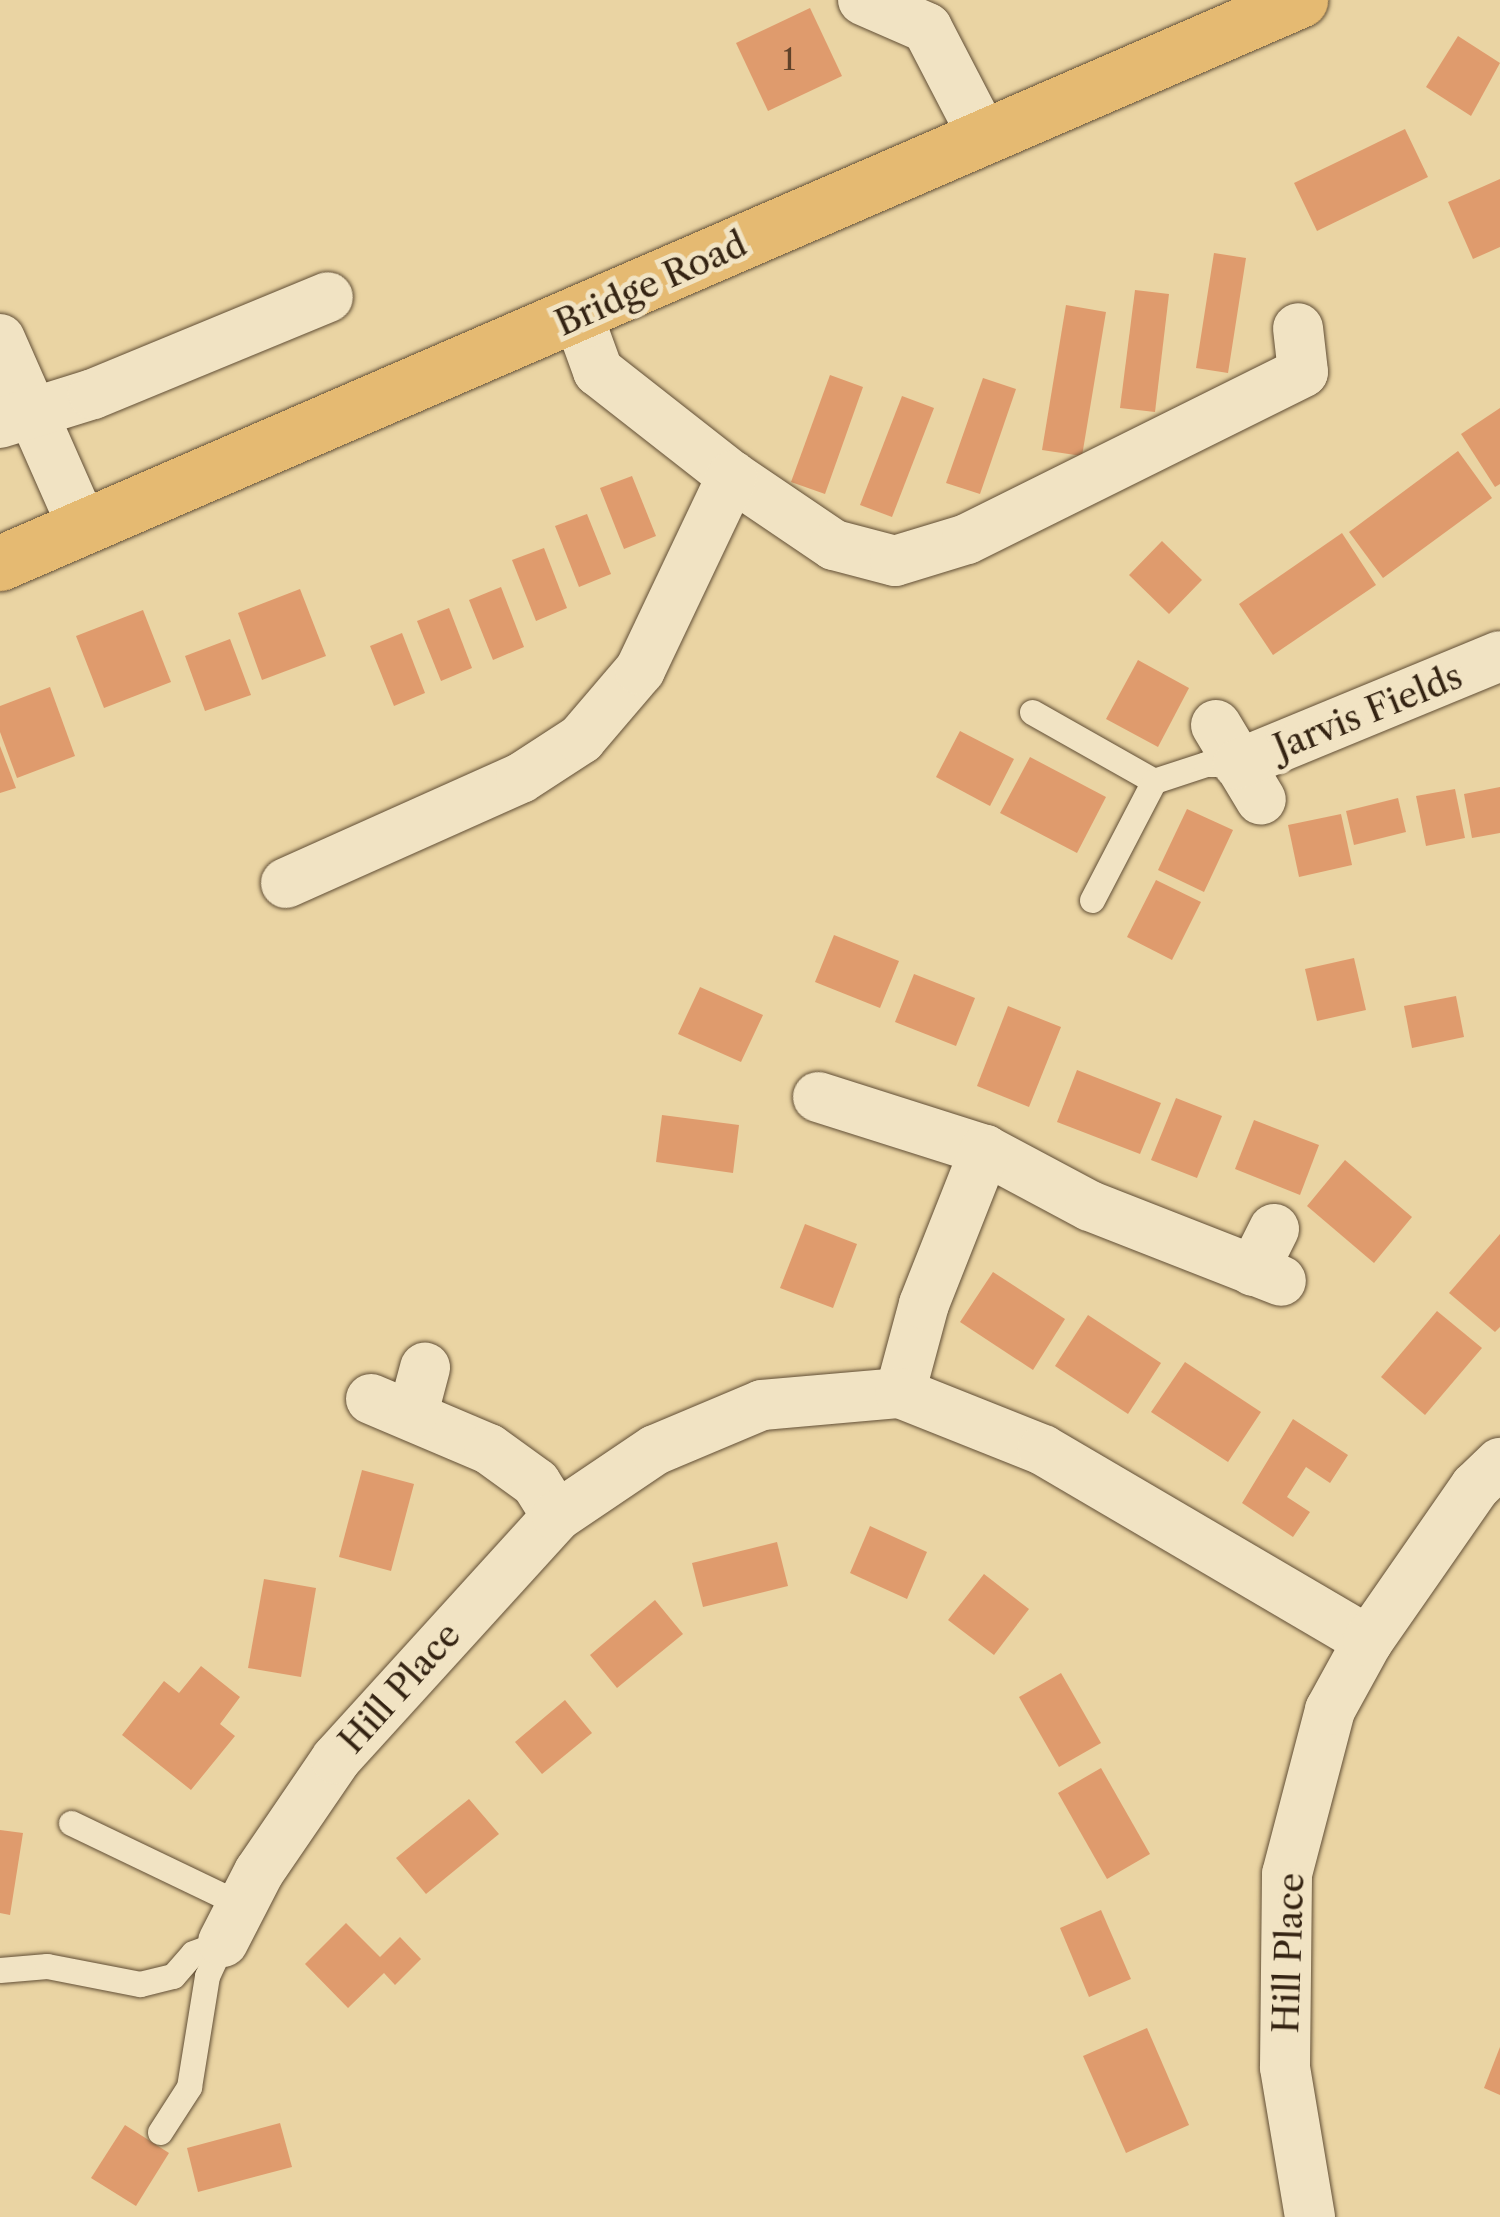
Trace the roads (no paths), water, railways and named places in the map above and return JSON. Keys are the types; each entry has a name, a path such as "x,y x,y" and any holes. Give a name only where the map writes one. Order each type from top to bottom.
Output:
{"main road":[{"name":"Bridge Road","path":"0,563 578,316 1300,0"}],"street":[{"path":"862,0 927,28 984,138"},
{"path":"16,417 93,394 328,297"},
{"path":"578,316 598,371 732,476 834,545 895,560 979,551 1303,372 1298,328"},
{"path":"0,338 16,417 83,528"},
{"path":"306,858 521,778 582,740 640,670 732,476"},
{"name":"Jarvis Fields","path":"1239,763 1499,659"},
{"path":"818,1097 858,1132 985,1150 1090,1206 1269,1260"},
{"path":"900,1393 924,1304 985,1150"},
{"path":"403,1393 536,1483 557,1516"},
{"name":"Hill Place","path":"239,1892 336,1759 557,1516 655,1450 762,1405 900,1393 1043,1450 1368,1641"},
{"name":"Hill Place","path":"1310,2217 1285,2067 1287,1874 1330,1710 1368,1641 1476,1487 1500,1463"}],"lane":[{"path":"1032,712 1154,781"},
{"path":"1092,900 1154,781 1206,764 1239,763"},
{"path":"71,1822 239,1892"},
{"path":"0,1970 47,1966 140,1984 173,1976 239,1892"},
{"path":"160,2132 189,2087 207,1976 239,1892"}]}
